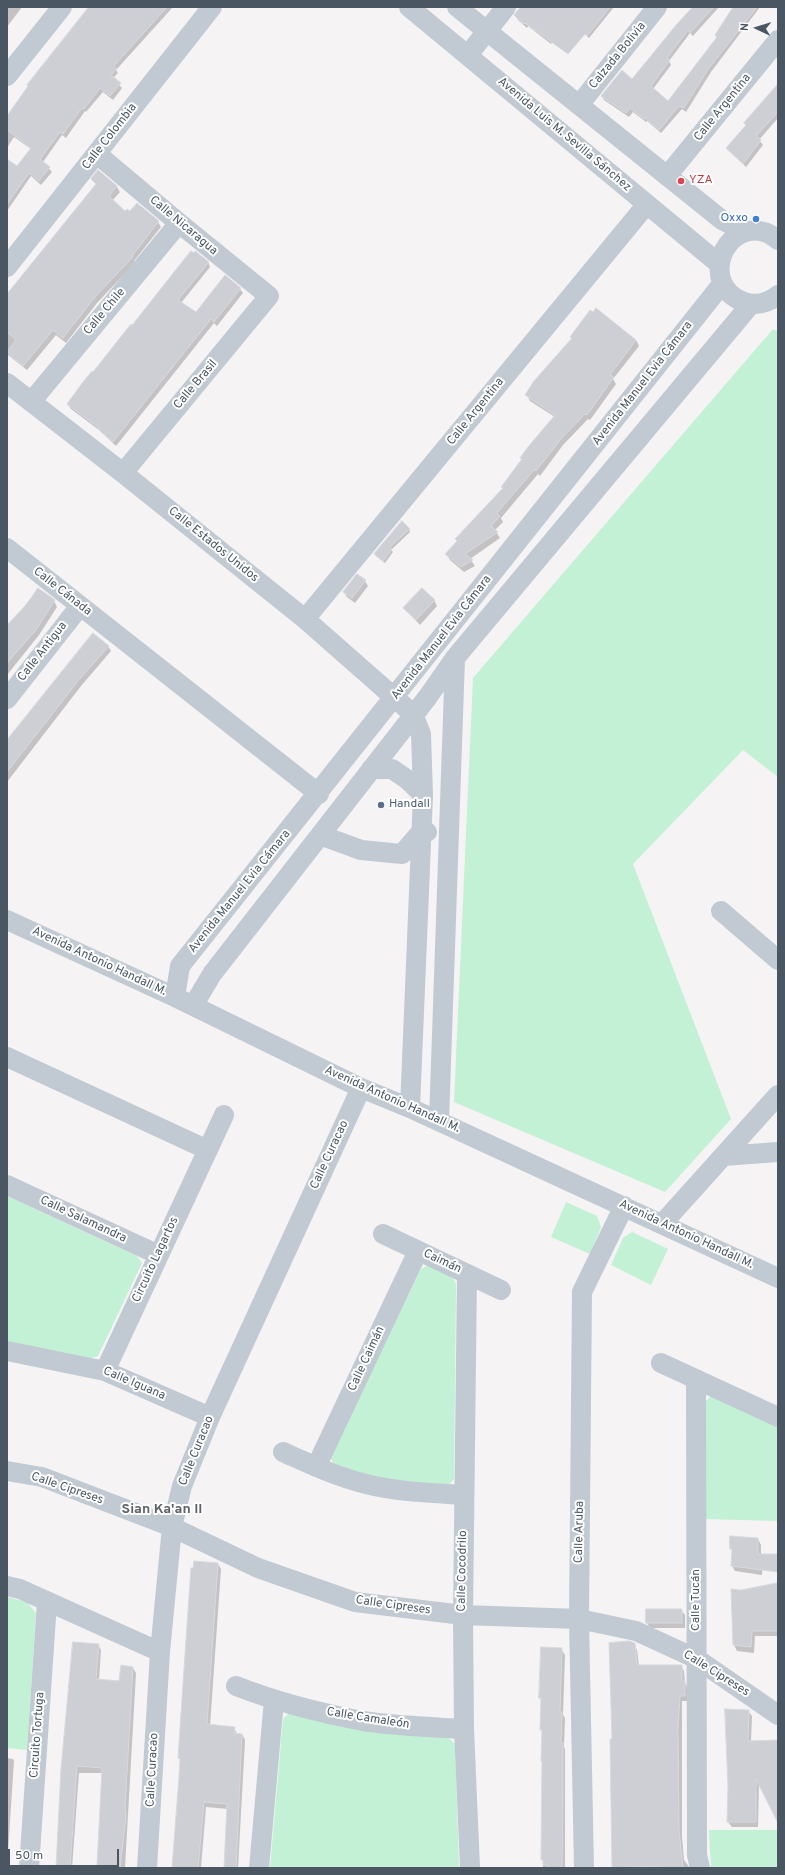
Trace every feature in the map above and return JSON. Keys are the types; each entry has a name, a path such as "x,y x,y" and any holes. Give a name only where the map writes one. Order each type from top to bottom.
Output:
{"street":[{"path":"7,76 62,7"},
{"name":"Calle Colombia","path":"7,267 212,7"},
{"name":"Avenida Luis M. Sevilla Sánchez","path":"409,7 718,263"},
{"path":"457,7 722,220 767,231"},
{"path":"468,55 506,7"},
{"name":"Calzada Bolivia","path":"579,105 657,7"},
{"name":"Calle Argentina","path":"667,176 778,40"},
{"name":"Calle Nicaragua","path":"97,154 269,296"},
{"name":"Calle Argentina","path":"305,619 647,204"},
{"name":"Calle Chile","path":"30,402 179,223"},
{"path":"767,231 728,243 718,263 722,284 734,298 751,304 769,302 778,295"},
{"name":"Avenida Manuel Evia Cámara","path":"175,997 180,966 319,794 722,284"},
{"name":"Calle Brasil","path":"123,473 269,296"},
{"name":"Avenida Manuel Evia Cámara","path":"193,1006 212,974 455,658 751,304"},
{"name":"Calle Estados Unidos","path":"7,383 123,473 305,619 413,714"},
{"name":"Calle Cánada","path":"7,548 319,794"},
{"name":"Calle Antigua","path":"7,699 80,606"},
{"name":"Avenida Manuel Evia Cámara","path":"439,1121 455,658"},
{"name":"Avenida Manuel Evia Cámara","path":"410,1108 423,795 421,734 413,714"},
{"path":"371,769 392,769 408,780 423,795"},
{"path":"320,835 360,850 402,854 421,832 449,833"},
{"path":"721,911 778,960"},
{"name":"Avenida Antonio Handall M.","path":"7,920 175,997 361,1088 439,1121 778,1278"},
{"path":"7,1057 208,1150"},
{"name":"Calle Curacao","path":"147,1868 160,1652 172,1527 182,1486 210,1417 361,1088"},
{"path":"662,1224 778,1095"},
{"name":"Circuito Lagartos","path":"105,1371 224,1115"},
{"path":"723,1156 778,1152"},
{"name":"Calle Salamandra","path":"7,1185 159,1255"},
{"name":"Calle Aruba","path":"584,1868 579,1619 582,1292 624,1206"},
{"name":"Caimán","path":"383,1234 501,1290"},
{"name":"Calle Caimán","path":"316,1467 418,1251"},
{"name":"Calle Cocodrilo","path":"467,1274 463,1614 464,1729 470,1868"},
{"name":"Calle Iguana","path":"7,1351 105,1371 210,1417"},
{"path":"661,1363 778,1417"},
{"name":"Calle Tucán","path":"696,1380 697,1855 700,1868"},
{"path":"283,1452 316,1467 365,1484 393,1490 464,1495"},
{"name":"Calle Cipreses","path":"7,1471 42,1477 172,1527 258,1568 355,1602 463,1614 579,1619 636,1631 697,1659 778,1715"},
{"path":"7,1586 20,1589 160,1652"},
{"name":"Circuito Tortuga","path":"29,1868 47,1602"},
{"name":"Calle Camaleón","path":"236,1686 274,1700 363,1721 402,1726 464,1729"},
{"path":"259,1868 274,1700"}],"green space":[{"path":"773,329 778,332 778,777 743,750 633,864 731,1119 665,1192 454,1102 473,678"},
{"path":"7,1196 137,1256 142,1263 98,1356 88,1359 7,1342"},
{"path":"566,1202 597,1216 601,1227 590,1254 551,1237"},
{"path":"632,1232 668,1249 651,1285 611,1265 623,1238"},
{"path":"429,1265 451,1274 456,1284 454,1479 448,1486 384,1480 335,1466 330,1457 421,1269"},
{"path":"711,1396 778,1427 778,1521 706,1519 706,1401"},
{"path":"7,1597 27,1602 36,1613 27,1750 7,1748"},
{"path":"289,1713 446,1736 455,1744 459,1868 270,1868 283,1719"},
{"path":"709,1830 778,1830 778,1868 711,1868"}],"building":[{"path":"89,7 167,7 114,66 116,69 111,75 121,83 110,96 100,88 84,109 82,108 63,134 60,132 40,159 50,167 39,181 29,173 7,204 7,159 17,166 31,148 7,130 7,116 28,86 27,85"},
{"path":"521,7 610,7 587,36 585,34 568,54 525,23 524,24 514,15"},
{"path":"693,7 714,7 690,33 688,30 667,58 670,60 651,86 668,101 717,37 715,35 733,7 757,7 709,68 684,108 679,106 659,130 630,108 626,113 601,96 622,70 632,79 677,24"},
{"path":"778,84 778,112 756,136 761,140 743,164 726,148 746,125 744,123"},
{"path":"98,170 117,186 109,196 125,211 127,209 130,211 137,203 159,221 132,256 133,257 95,297 63,338 53,330 23,366 7,352 16,340 7,332 7,294 96,184 91,179"},
{"path":"191,251 194,253 195,251 209,262 178,300 196,312 225,275 241,288 214,322 211,319 113,442 98,429 99,428 67,404 83,382 92,371 93,372 131,324 132,325"},
{"path":"596,308 636,340 610,375 614,377 587,415 585,414 561,439 536,471 535,469 497,513 500,516 491,526 498,532 465,554 473,560 461,567 445,554 457,541 455,539 503,488 501,487 522,459 520,458 555,415 525,395 534,381 572,338 570,337 590,310 593,312"},
{"path":"402,521 410,529 390,547 392,549 383,561 374,554"},
{"path":"357,574 366,580 352,598 343,592"},
{"path":"38,588 55,600 36,630 7,663 7,625 28,603"},
{"path":"422,588 435,600 416,620 403,608"},
{"path":"93,633 109,646 78,681 7,772 7,740"},
{"path":"730,1536 758,1538 758,1554 778,1554 778,1572 731,1566 732,1549 730,1549"},
{"path":"194,1561 218,1563 207,1724 235,1727 234,1733 242,1734 236,1868 224,1868 227,1804 204,1802 198,1868 172,1868 179,1777 180,1759 178,1758 191,1568 193,1568"},
{"path":"778,1583 778,1631 752,1631 751,1647 733,1645 731,1589 741,1590"},
{"path":"646,1609 682,1609 682,1623 646,1623"},
{"path":"629,1641 635,1643 637,1665 682,1665 682,1681 685,1681 685,1696 680,1696 678,1727 679,1830 683,1868 657,1868 657,1866 612,1868 610,1739 612,1739 609,1643"},
{"path":"73,1642 99,1644 96,1679 119,1681 121,1665 133,1667 125,1808 126,1816 120,1868 99,1868 97,1866 102,1768 77,1766 70,1868 56,1868 61,1769"},
{"path":"541,1647 562,1648 560,1712 562,1712 561,1743 563,1743 562,1868 547,1868 547,1865 543,1865 543,1860 541,1860 542,1730 540,1730 541,1698 539,1698"},
{"path":"725,1709 749,1710 748,1741 778,1740 778,1823 756,1779 756,1822 727,1822 728,1786"}],"place":[{"name":"YZA","path":"681,181"},
{"name":"Oxxo","path":"756,219"},
{"name":"Handall","path":"381,805"}],"district":[{"name":"Sian Ka'an II","path":"162,1510"}]}
